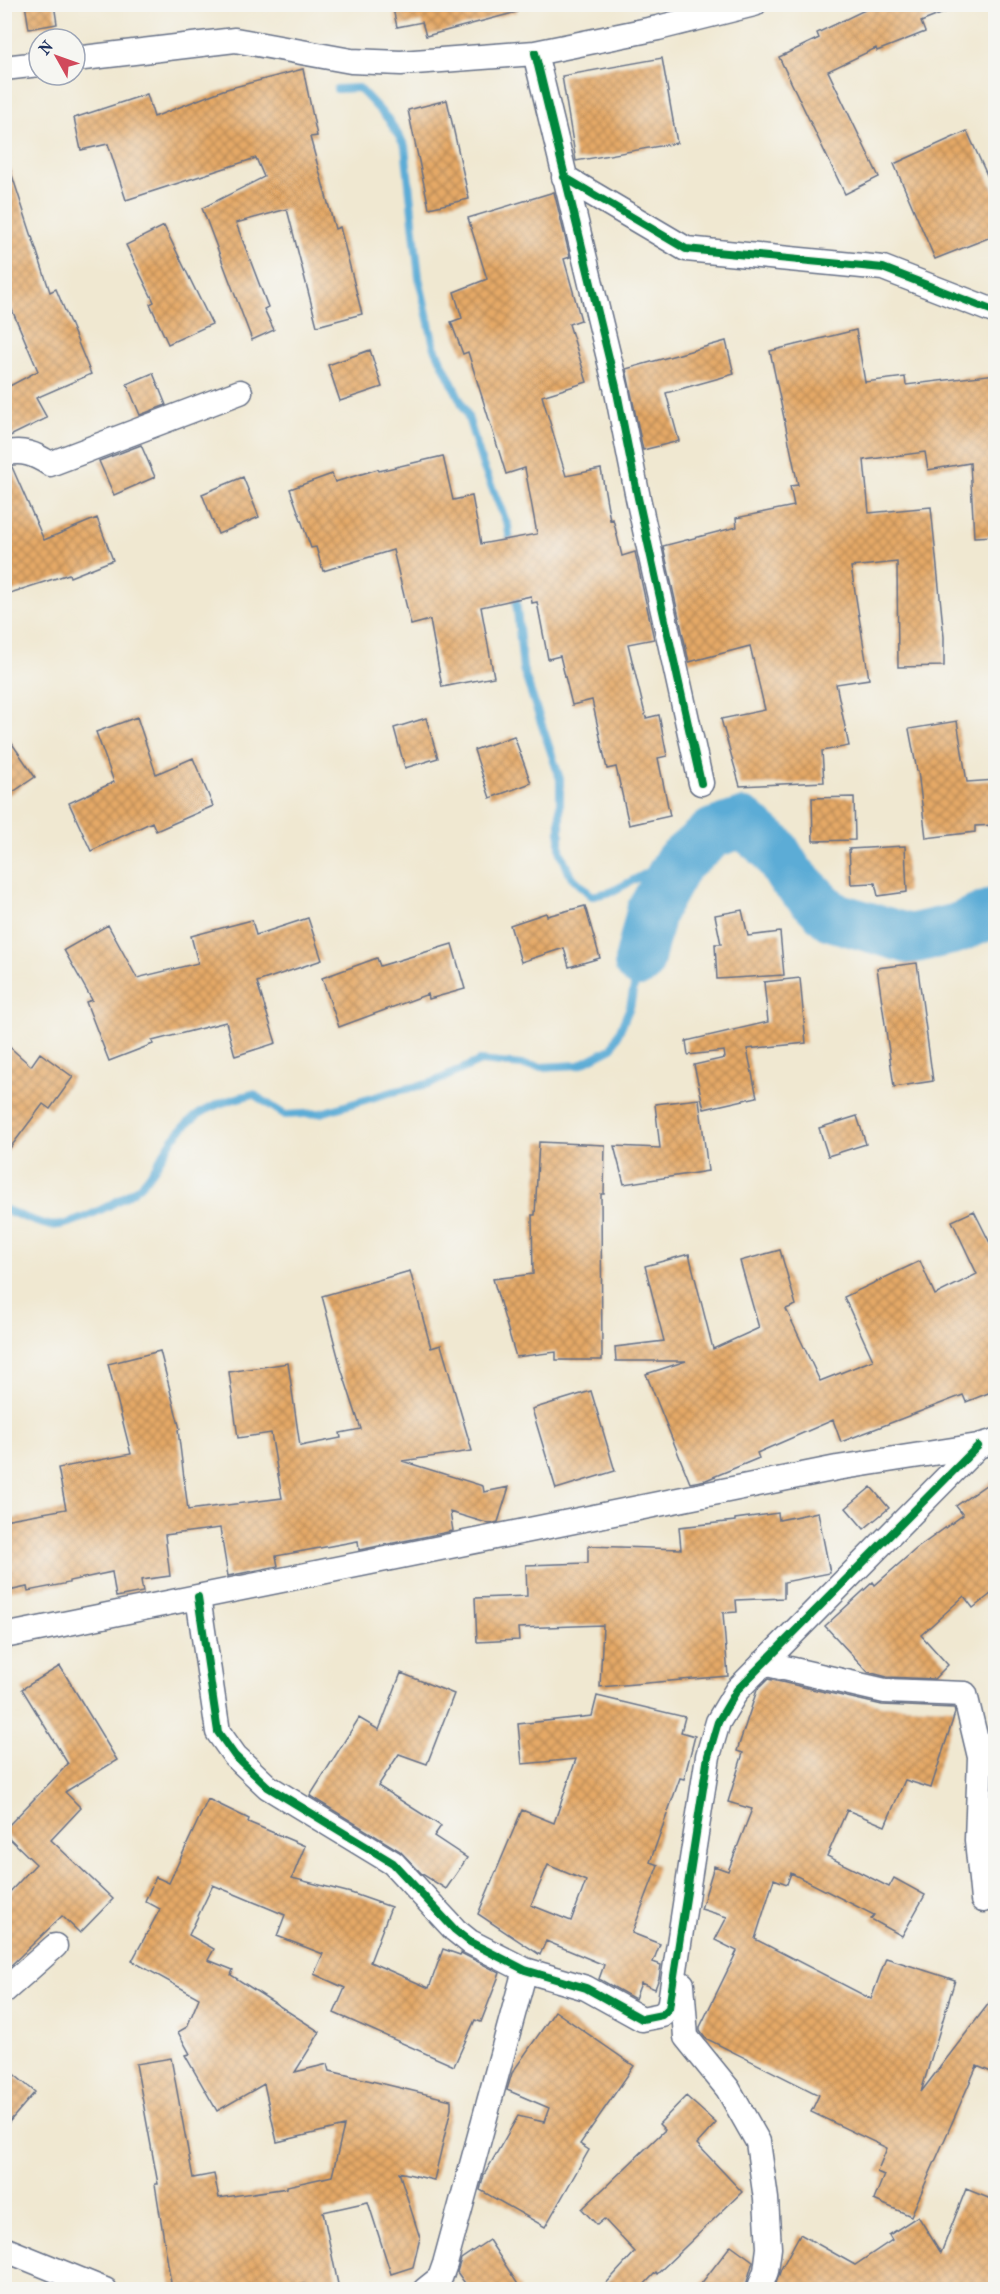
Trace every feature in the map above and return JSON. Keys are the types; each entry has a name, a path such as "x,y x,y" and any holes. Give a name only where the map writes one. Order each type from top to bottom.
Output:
{"street":[{"path":"87,58 235,40 361,62 401,63 535,53 671,14 754,4"},
{"path":"535,53 616,387 701,783"},
{"path":"4,68 27,65"},
{"path":"564,177 686,249 883,268 996,312"},
{"path":"4,454 25,452 50,464 240,392"},
{"path":"4,1636 837,1468 987,1443"},
{"path":"198,1597 218,1732 235,1756 268,1787 393,1863 455,1930 470,1941 525,1970 586,1988 642,2019 654,2018 662,2015 669,2008 708,1756 718,1722 737,1690 763,1663 987,1443"},
{"path":"763,1663 885,1691 966,1694 980,1757 977,1840 983,1900"},
{"path":"679,1945 686,2037 728,2089 758,2142 766,2199 769,2248 766,2271 759,2289"},
{"path":"4,1991 55,1946"},
{"path":"425,2289 440,2278 525,1970"},
{"path":"4,2249 105,2289"}],"building":[{"path":"25,4 54,4 57,24 29,27"},
{"path":"392,4 516,4 517,12 426,36 422,22 397,27"},
{"path":"877,4 961,4 961,6 921,22 925,32 877,51 876,48 828,71 879,177 845,194 779,57 819,38 817,33"},
{"path":"662,58 677,143 576,161 562,76"},
{"path":"303,69 317,136 310,137 335,229 340,227 362,314 317,326 287,209 236,223 268,307 264,309 274,330 252,340 202,208 264,177 256,158 126,200 108,144 81,150 74,118 147,94 154,117 223,90"},
{"path":"447,100 469,199 429,208 408,110"},
{"path":"967,131 996,195 996,235 935,259 894,164"},
{"path":"4,166 9,166 50,292 56,289 91,374 36,398 47,418 4,439 4,389 38,371 4,291"},
{"path":"554,192 570,257 564,259 581,320 569,324 587,382 542,396 566,476 601,469 610,520 613,519 622,556 635,552 654,639 628,644 646,718 659,715 667,756 658,758 670,816 629,825 616,767 607,769 592,700 572,705 560,656 548,659 537,602 532,603 531,596 481,607 494,677 442,687 430,620 411,625 393,550 323,571 316,547 311,548 290,489 332,474 335,482 378,469 379,471 443,456 453,500 472,496 481,544 537,534 525,468 506,474 468,352 463,354 451,322 462,318 454,292 487,279 468,218"},
{"path":"164,226 212,324 168,344 150,304 154,302 126,245"},
{"path":"856,330 865,382 905,377 906,385 996,374 996,536 974,537 970,463 928,470 925,452 864,460 869,513 931,507 944,637 944,666 898,667 897,562 851,567 869,679 836,684 849,746 822,751 824,782 740,786 721,719 765,710 750,646 689,662 663,546 737,527 736,518 794,506 790,486 798,485 770,351"},
{"path":"726,341 734,374 666,393 679,441 643,450 626,369"},
{"path":"370,350 382,387 340,401 328,365"},
{"path":"153,373 166,405 140,415 127,384"},
{"path":"141,445 155,477 114,495 99,461"},
{"path":"12,467 44,540 97,518 113,560 70,577 69,574 4,595 4,468"},
{"path":"243,477 259,517 218,534 202,494"},
{"path":"137,717 156,774 193,758 213,806 156,831 152,822 91,851 69,803 114,782 96,732"},
{"path":"426,718 438,758 405,768 394,728"},
{"path":"957,721 967,782 996,780 996,825 975,826 975,832 926,838 918,771 909,729"},
{"path":"4,732 35,777 4,798"},
{"path":"514,736 531,783 490,798 474,750"},
{"path":"854,797 855,840 813,841 812,798"},
{"path":"905,846 907,892 878,896 875,883 851,884 849,849"},
{"path":"585,906 600,958 569,967 564,948 521,962 510,925 546,913 547,916"},
{"path":"742,910 748,936 780,932 784,975 717,979 715,944 721,944 715,915"},
{"path":"308,918 322,960 257,982 276,1043 235,1056 226,1022 152,1041 153,1044 109,1061 86,1002 92,1000 64,950 108,925 137,978 198,963 191,936 252,920 256,935"},
{"path":"452,944 465,989 429,999 428,994 339,1027 322,978 377,958 380,966"},
{"path":"917,963 933,1081 894,1087 877,968"},
{"path":"800,978 806,1043 747,1049 757,1097 704,1109 694,1065 725,1058 724,1051 688,1055 686,1041 768,1022 764,982"},
{"path":"4,1042 31,1066 40,1053 73,1077 50,1109 43,1104 4,1156"},
{"path":"699,1099 708,1171 624,1184 614,1146 660,1148 655,1104"},
{"path":"857,1116 866,1144 828,1156 819,1128"},
{"path":"539,1142 605,1145 604,1194 601,1194 602,1360 556,1360 556,1352 516,1357 493,1279 533,1274 532,1215 535,1215"},
{"path":"974,1211 996,1255 996,1390 966,1402 963,1395 841,1442 833,1420 757,1453 759,1458 706,1480 690,1483 646,1374 686,1361 616,1361 615,1347 664,1341 645,1266 689,1254 713,1349 759,1328 740,1261 780,1250 796,1305 786,1309 820,1381 873,1360 844,1297 920,1261 935,1295 977,1274 952,1221"},
{"path":"410,1271 431,1348 441,1345 472,1451 402,1461 483,1486 484,1492 509,1487 498,1522 490,1524 450,1512 453,1531 359,1550 358,1541 276,1556 278,1566 228,1576 220,1528 165,1535 170,1576 141,1580 143,1592 116,1597 112,1572 28,1591 27,1587 4,1592 4,1520 66,1509 58,1468 131,1454 108,1364 160,1351 180,1429 178,1430 188,1510 282,1498 271,1433 238,1438 229,1372 288,1363 300,1446 341,1438 340,1433 361,1429 341,1368 322,1296"},
{"path":"591,1391 615,1471 556,1489 532,1409"},
{"path":"996,1478 996,1590 973,1608 964,1596 921,1635 948,1665 934,1679 887,1677 868,1672 825,1626 873,1582 875,1585 916,1549 963,1515 956,1506"},
{"path":"871,1487 889,1508 864,1529 846,1508"},
{"path":"818,1512 830,1573 784,1582 784,1598 736,1600 737,1612 723,1613 728,1676 600,1687 603,1625 518,1628 519,1640 477,1642 475,1598 527,1596 526,1565 588,1563 588,1546 681,1549 679,1527 735,1521 735,1519 778,1513 779,1520"},
{"path":"60,1666 117,1760 65,1792 81,1808 51,1840 113,1899 80,1933 62,1916 4,1972 4,1898 36,1864 4,1833 4,1830 68,1764 22,1689"},
{"path":"401,1673 454,1694 427,1764 399,1754 378,1786 441,1826 434,1836 467,1858 446,1889 422,1874 400,1851 310,1796 359,1718 379,1730"},
{"path":"768,1679 882,1705 954,1708 955,1713 931,1788 905,1780 885,1826 847,1810 827,1856 889,1887 894,1878 925,1895 902,1936 871,1919 874,1915 791,1873 787,1884 774,1879 755,1939 871,1999 886,1958 955,1980 921,2092 996,1994 996,2074 977,2066 911,2216 874,2200 884,2175 877,2172 887,2148 811,2112 819,2095 705,2038 700,2031 737,1951 715,1940 727,1917 701,1909 714,1866 728,1871 752,1809 728,1802 743,1753 737,1751 757,1690"},
{"path":"597,1696 685,1717 681,1732 695,1736 684,1779 680,1778 650,1862 658,1865 632,1933 660,1944 653,1962 661,1965 659,1978 655,1989 641,1983 635,1999 599,1979 604,1965 546,1941 540,1955 478,1914 522,1810 554,1823 576,1759 522,1764 518,1724 592,1716","holes":["548,1865 586,1881 571,1921 531,1905"]},
{"path":"208,1799 249,1819 248,1822 305,1846 292,1878 351,1893 391,1907 370,1962 429,1988 443,1949 460,1955 461,1953 500,1973 481,2022 475,2020 454,2066 334,2013 345,1988 314,1974 323,1954 277,1936 285,1915 213,1885 189,1935 214,1949 208,1960 233,1970 231,1975 320,2032 295,2072 328,2064 330,2071 451,2100 451,2109 434,2180 399,2172 420,2238 413,2267 391,2274 368,2202 323,2212 339,2289 305,2289 304,2284 267,2289 172,2289 155,2184 158,2184 136,2064 171,2058 193,2178 214,2174 219,2198 287,2188 287,2186 332,2176 344,2126 277,2142 264,2084 217,2111 185,2055 190,2054 178,2032 187,2027 199,1998 132,1961 160,1909 145,1901 156,1877 169,1883"},
{"path":"555,2011 634,2066 580,2144 589,2150 545,2227 480,2190 484,2175 518,2116 544,2122 549,2108 507,2090 512,2073"},
{"path":"4,2066 35,2092 4,2128"},
{"path":"686,2096 716,2123 697,2144 742,2192 640,2289 601,2289 635,2252 604,2219 597,2225 582,2209 665,2130 659,2124"},
{"path":"966,2189 996,2201 996,2289 774,2289 781,2269 800,2234 855,2265 892,2240 889,2235 918,2216 941,2253"},
{"path":"489,2240 521,2289 469,2289 457,2272 461,2259"},
{"path":"731,2245 753,2261 745,2289 697,2289"}],"waterway":[{"path":"337,89 359,88 388,119 405,146 419,278 434,346 467,414 483,466 508,526 511,550"},
{"path":"515,589 523,669 560,779 560,850 570,875 592,896 611,892 698,846"},
{"path":"639,962 651,912 678,863 713,833 743,823 774,849 789,874 831,916 910,939 955,929 996,912"},
{"path":"4,1209 48,1225 69,1223 97,1212 125,1197 143,1183 180,1130 194,1118 218,1104 253,1094 285,1115 321,1113 432,1083 480,1061 542,1067 579,1065 612,1048 630,1007 639,962"}],"cycle path":[{"path":"535,53 616,387 701,783"},
{"path":"564,177 686,249 883,268 996,312"},
{"path":"198,1597 218,1732 235,1756 268,1787 393,1863 455,1930 470,1942 525,1970 586,1988 642,2019 662,2015 669,2008 708,1756 718,1722 737,1690 978,1446"}]}
